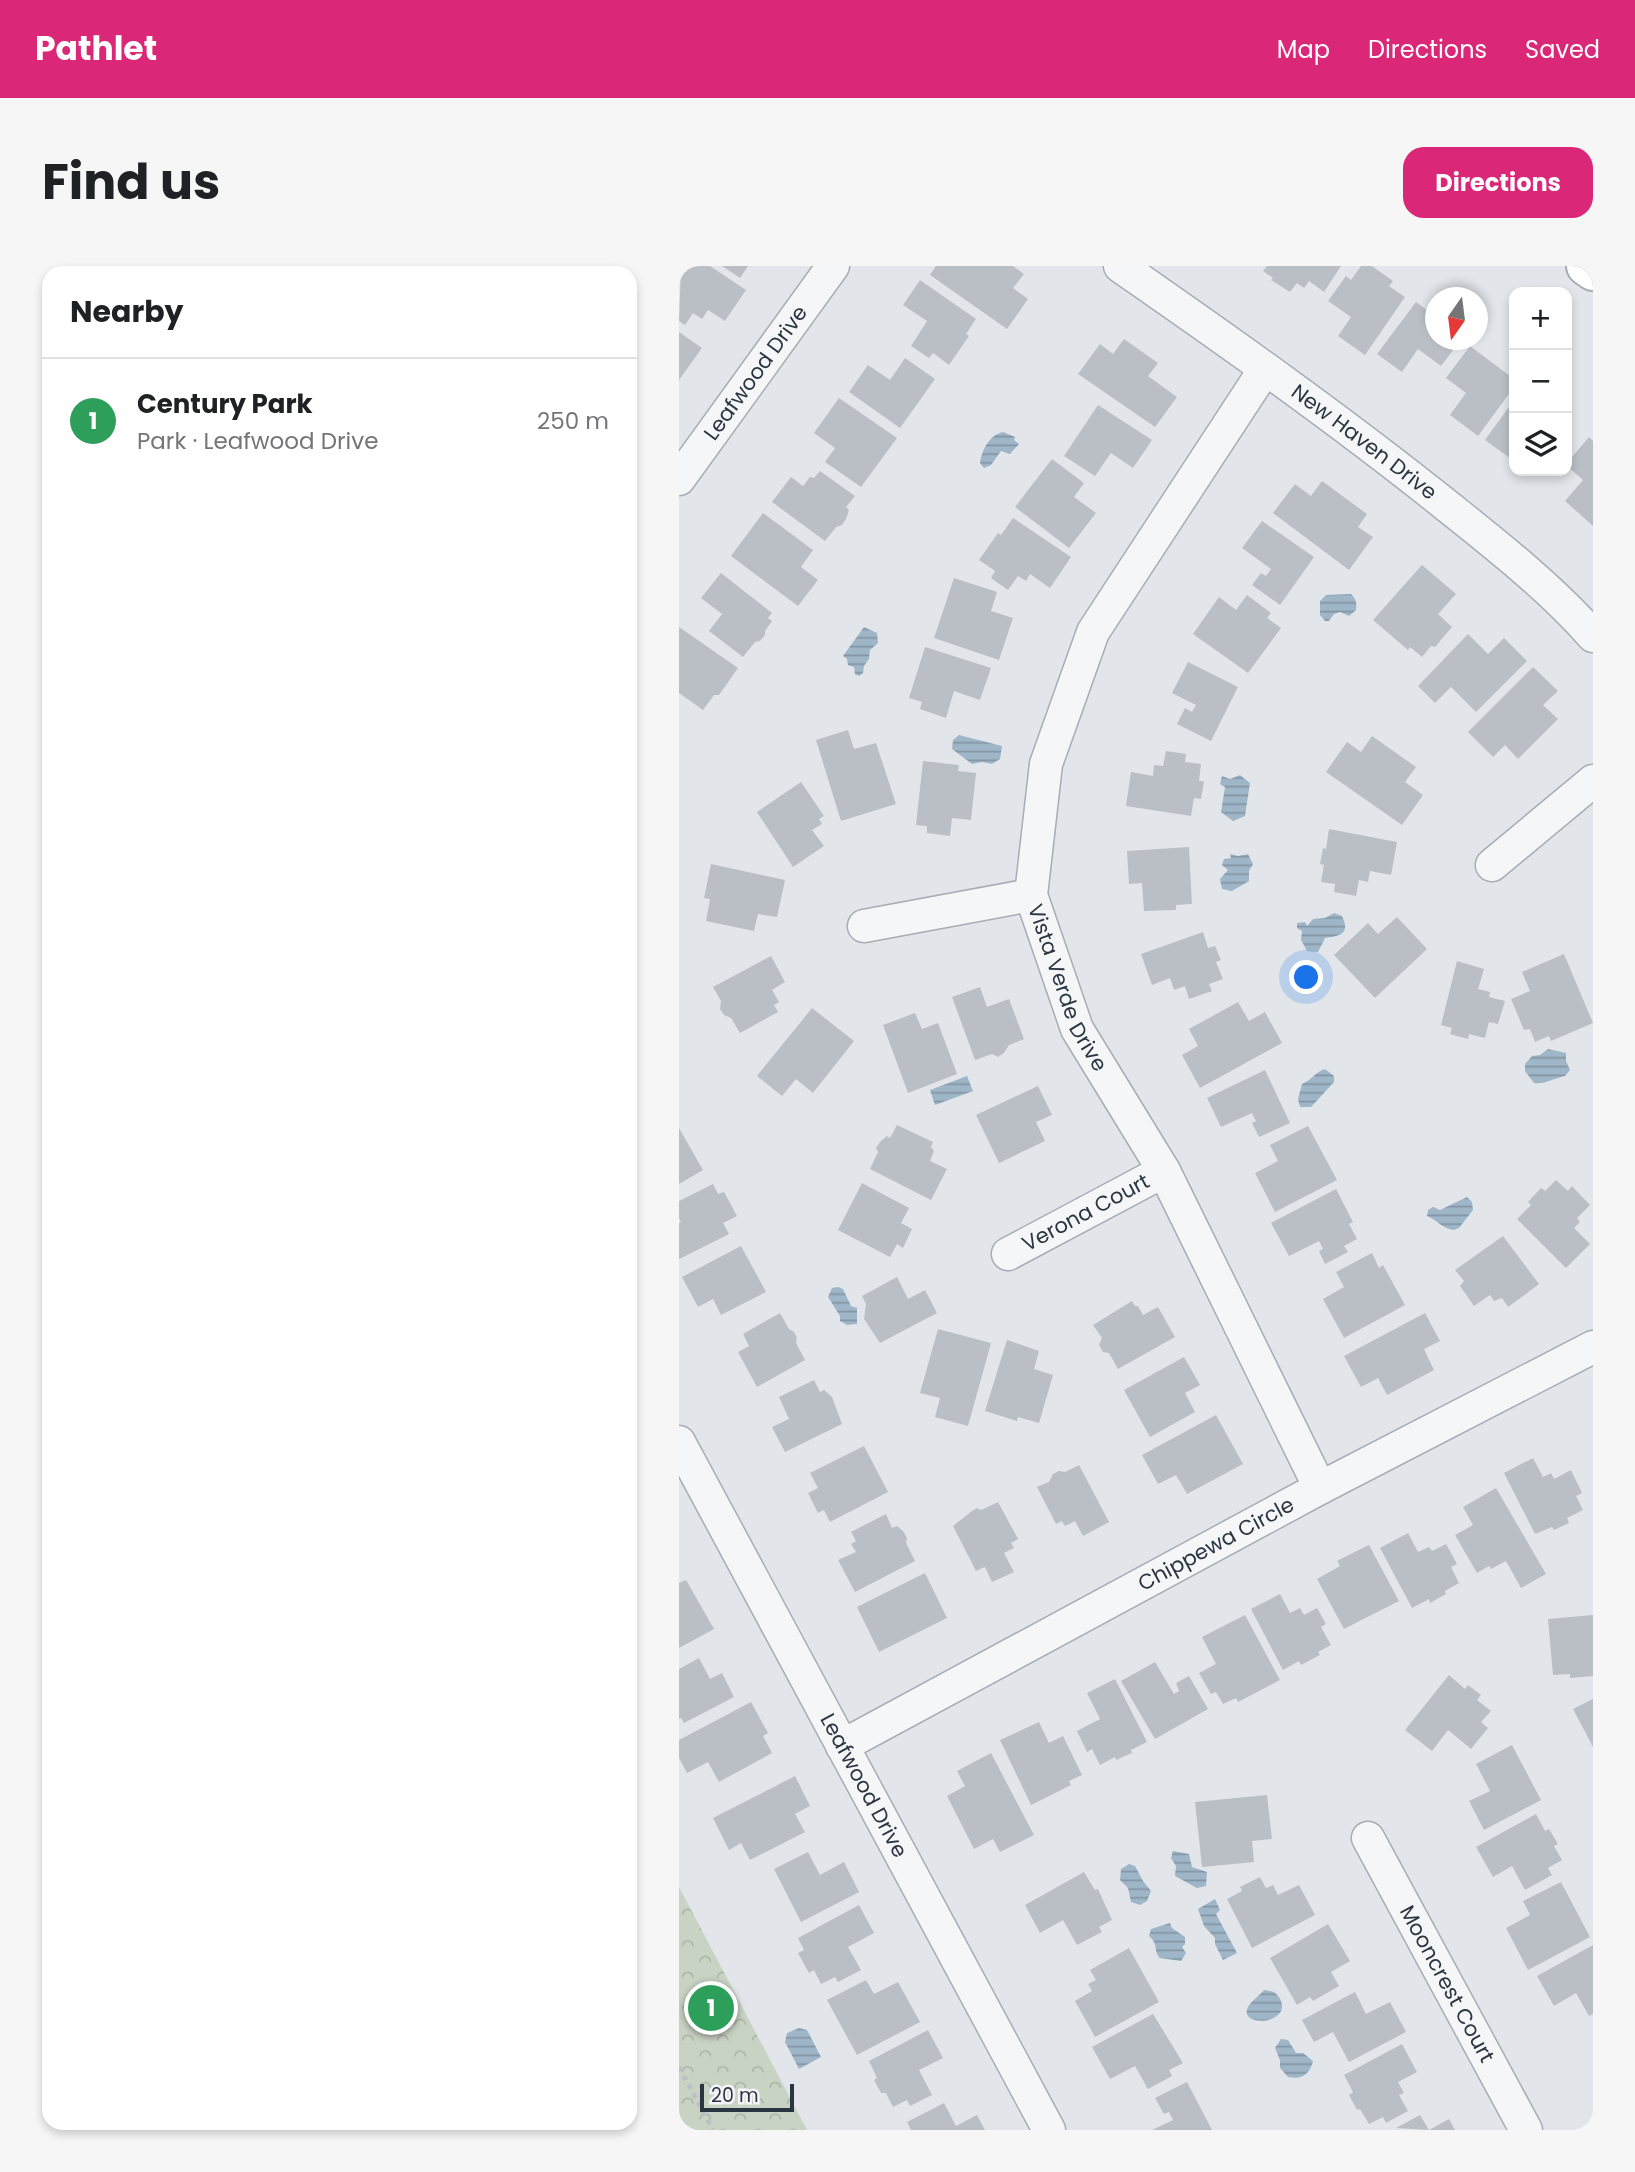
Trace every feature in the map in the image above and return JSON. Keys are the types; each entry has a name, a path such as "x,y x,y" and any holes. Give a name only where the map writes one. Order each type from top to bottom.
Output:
{"main road":[{"path":"1586,266 1593,271"}],"street":[{"name":"Leafwood Drive","path":"679,479 833,266"},
{"name":"New Haven Drive","path":"1121,266 1367,442 1480,533 1577,617 1593,636"},
{"name":"Vista Verde Drive","path":"1265,369 1093,632 1046,764 1031,895 1077,1029 1164,1171 1319,1488"},
{"path":"1492,865 1593,781"},
{"path":"864,926 1031,895"},
{"name":"Verona Court","path":"1008,1254 1164,1171"},
{"name":"Chippewa Circle","path":"842,1746 1319,1488 1593,1348"},
{"name":"Leafwood Drive","path":"679,1443 1049,2130"},
{"name":"Mooncrest Court","path":"1368,1839 1526,2130"}],"path":[{"path":"679,2067 713,2130"}],"green space":[{"path":"679,1887 807,2130 679,2130"}],"water":[{"path":"1003,432 1015,437 1014,440 1019,444 1010,454 1001,451 991,465 984,468 980,463 984,448 994,436"},
{"path":"1351,594 1356,601 1356,610 1349,616 1340,612 1334,614 1329,621 1325,621 1320,615 1320,601 1326,595"},
{"path":"864,627 877,633 878,643 870,650 869,659 859,676 843,656"},
{"path":"959,735 1002,746 1000,759 992,764 972,764 952,749 953,740"},
{"path":"1240,775 1250,783 1245,816 1233,821 1221,812 1225,787 1220,784 1222,776 1230,779"},
{"path":"1230,854 1248,854 1253,864 1249,871 1249,881 1232,891 1222,889 1220,879 1228,870 1222,865 1224,859 1231,858"},
{"path":"1334,913 1342,916 1345,926 1343,933 1325,938 1318,952 1307,951 1297,923 1305,922 1307,926 1313,919 1325,918"},
{"path":"1548,1049 1566,1053 1570,1070 1565,1076 1534,1083 1525,1071 1525,1064 1532,1056 1540,1055"},
{"path":"1325,1069 1334,1076 1334,1082 1311,1107 1300,1107 1298,1099 1302,1084"},
{"path":"967,1076 973,1091 935,1105 930,1090"},
{"path":"1467,1197 1472,1202 1473,1210 1459,1228 1447,1228 1427,1216 1428,1210 1433,1207 1440,1210"},
{"path":"832,1288 843,1289 851,1306 857,1308 857,1324 847,1325 840,1321 840,1316 828,1297"},
{"path":"1173,1851 1189,1854 1192,1867 1207,1872 1206,1886 1197,1888 1175,1876 1176,1866 1171,1858"},
{"path":"1129,1864 1135,1866 1151,1891 1147,1901 1140,1905 1131,1902 1128,1888 1120,1880 1121,1869"},
{"path":"1215,1899 1220,1910 1216,1914 1237,1953 1223,1960 1215,1938 1204,1926 1198,1909"},
{"path":"1170,1923 1172,1928 1185,1937 1182,1947 1186,1953 1181,1961 1160,1958 1149,1936 1151,1929"},
{"path":"1264,1990 1274,1992 1279,1997 1282,2006 1280,2013 1266,2020 1251,2019 1247,2014 1248,2007"},
{"path":"799,2028 807,2030 821,2057 799,2069 785,2042 787,2033"},
{"path":"1281,2039 1288,2040 1296,2053 1303,2053 1313,2061 1305,2075 1288,2077 1280,2068 1275,2048"}],"building":[{"path":"681,266 710,266 746,290 725,321 708,310 702,319 693,313 685,325 679,321"},
{"path":"722,266 748,266 740,278"},
{"path":"936,266 1013,266 1024,274 1013,288 1028,299 1007,329 930,275"},
{"path":"1267,266 1341,266 1324,292 1309,281 1304,288 1297,283 1290,292 1271,280 1273,278 1263,271"},
{"path":"1361,266 1372,266 1393,281 1389,286 1405,297 1365,355 1338,336 1351,317 1328,301 1346,276 1351,280"},
{"path":"920,280 976,319 966,334 969,336 949,365 933,353 929,358 911,346 927,321 903,305"},
{"path":"1416,302 1425,309 1425,350 1453,350 1441,366 1418,349 1402,372 1377,354"},
{"path":"679,332 702,348 679,380"},
{"path":"1124,339 1158,363 1148,376 1177,397 1155,427 1078,374 1100,344 1113,354"},
{"path":"1467,350 1475,350 1509,375 1509,394 1478,436 1450,415 1466,393 1446,378"},
{"path":"905,358 935,379 900,428 849,392 868,365 890,380"},
{"path":"839,398 897,438 861,487 825,462 835,448 814,433"},
{"path":"1098,405 1152,440 1133,468 1111,453 1095,476 1064,456"},
{"path":"1509,407 1509,457 1485,440"},
{"path":"1589,437 1593,441 1593,526 1565,501 1583,480 1572,470 1572,457"},
{"path":"1052,459 1084,483 1074,497 1096,513 1069,548 1015,507"},
{"path":"820,471 855,496 846,507 849,510 842,525 836,527 825,541 772,502 791,477 803,486 810,477 814,478"},
{"path":"1322,481 1367,514 1358,527 1373,537 1349,570 1273,513 1295,484 1311,496"},
{"path":"763,513 813,550 801,567 818,580 798,606 731,556"},
{"path":"1013,518 1071,557 1050,588 1030,574 1026,581 1018,576 1008,590 991,578 995,571 979,560 998,533 1001,535"},
{"path":"1262,521 1314,557 1280,605 1252,585 1261,573 1266,576 1271,569 1242,548"},
{"path":"1422,565 1456,594 1438,614 1452,627 1435,647 1431,646 1422,657 1410,647 1408,650 1373,620"},
{"path":"721,573 772,613 768,618 772,621 765,635 755,642 743,657 709,631 722,614 701,598"},
{"path":"954,578 997,592 991,611 1013,618 999,660 934,638"},
{"path":"1247,595 1271,613 1267,618 1281,628 1248,673 1193,634 1219,597 1236,610"},
{"path":"679,627 738,668 719,695 714,695 703,710 679,693"},
{"path":"1468,634 1488,654 1504,638 1527,661 1476,712 1451,687 1435,703 1418,686"},
{"path":"925,647 991,668 980,700 954,691 946,718 920,709 922,702 909,698"},
{"path":"1188,662 1238,687 1211,741 1177,724 1185,708 1192,712 1196,705 1172,693"},
{"path":"1533,667 1558,691 1543,705 1558,719 1518,759 1505,745 1493,757 1468,732"},
{"path":"848,730 854,749 876,743 896,804 841,821 816,740"},
{"path":"1372,736 1416,767 1405,782 1423,795 1402,825 1326,772 1347,742 1361,752"},
{"path":"1166,751 1186,754 1185,762 1201,764 1199,781 1204,781 1201,799 1194,798 1191,816 1126,806 1131,772 1153,776 1154,765 1163,766"},
{"path":"923,761 959,765 958,771 976,773 971,820 952,818 950,836 927,833 927,826 916,825"},
{"path":"801,782 824,816 819,819 822,824 812,830 824,846 793,867 757,812"},
{"path":"1329,829 1397,842 1391,875 1370,871 1368,882 1359,880 1356,896 1334,892 1335,884 1321,882 1324,865 1320,864"},
{"path":"1189,847 1192,904 1176,905 1176,910 1144,911 1142,883 1129,884 1127,851"},
{"path":"711,864 785,880 777,917 758,914 754,931 706,921 710,899 704,898"},
{"path":"1397,917 1427,949 1375,998 1334,955 1368,923 1378,934"},
{"path":"1203,932 1208,948 1215,946 1221,960 1216,962 1223,979 1209,984 1212,991 1189,999 1185,986 1174,990 1170,978 1152,985 1141,954"},
{"path":"1564,954 1593,1023 1551,1041 1549,1036 1535,1042 1530,1029 1524,1030 1511,999 1530,991 1522,972"},
{"path":"771,956 785,982 772,990 779,1002 774,1005 778,1012 740,1033 731,1018 724,1015 720,1009 721,1001 713,987"},
{"path":"1457,961 1484,969 1478,989 1490,992 1489,997 1505,1001 1498,1024 1489,1022 1485,1038 1469,1034 1468,1039 1450,1034 1452,1028 1441,1025"},
{"path":"980,987 987,1007 1009,999 1024,1039 1009,1045 998,1057 992,1054 975,1060 952,997"},
{"path":"1238,1002 1249,1021 1265,1012 1282,1043 1200,1088 1182,1055 1198,1046 1189,1029"},
{"path":"812,1008 854,1041 813,1093 796,1079 782,1096 757,1076"},
{"path":"915,1013 922,1029 938,1023 957,1074 908,1093 883,1025"},
{"path":"1265,1070 1290,1123 1259,1137 1252,1123 1256,1121 1252,1113 1221,1127 1207,1098"},
{"path":"1038,1086 1052,1115 1036,1122 1045,1141 999,1163 976,1115"},
{"path":"897,1125 933,1142 931,1147 934,1151 930,1161 947,1169 931,1200 870,1169 878,1152 876,1148 887,1136 890,1138"},
{"path":"1308,1126 1337,1180 1275,1212 1255,1173 1278,1161 1270,1145"},
{"path":"679,1128 703,1170 679,1184"},
{"path":"1556,1180 1568,1191 1572,1186 1590,1205 1577,1218 1580,1222 1574,1228 1590,1244 1566,1268 1517,1219 1531,1205 1528,1202 1541,1188 1545,1191"},
{"path":"862,1183 909,1208 901,1223 912,1229 903,1248 897,1244 890,1257 838,1230"},
{"path":"713,1184 718,1194 724,1192 737,1216 723,1223 729,1234 679,1259 679,1201"},
{"path":"1336,1189 1353,1222 1349,1224 1357,1239 1344,1246 1348,1252 1325,1264 1319,1251 1323,1249 1319,1241 1289,1256 1271,1223"},
{"path":"1503,1236 1539,1284 1508,1307 1502,1298 1494,1301 1490,1295 1474,1306 1460,1286 1464,1281 1455,1270"},
{"path":"741,1246 766,1292 721,1315 713,1299 698,1307 682,1277"},
{"path":"1372,1253 1379,1268 1383,1265 1405,1305 1344,1338 1323,1299 1344,1287 1336,1272"},
{"path":"897,1277 908,1299 925,1290 937,1313 880,1343 864,1319 866,1304 862,1296"},
{"path":"1132,1301 1143,1315 1158,1307 1175,1337 1118,1369 1109,1353 1103,1352 1099,1345 1102,1338 1093,1325"},
{"path":"780,1313 789,1329 794,1332 796,1343 805,1360 757,1387 738,1352 749,1346 743,1334"},
{"path":"1425,1313 1440,1341 1424,1349 1434,1370 1387,1395 1378,1378 1361,1387 1344,1356"},
{"path":"938,1329 991,1343 968,1426 935,1417 940,1398 920,1393"},
{"path":"1007,1340 1039,1351 1034,1369 1053,1375 1039,1423 1018,1417 1017,1421 985,1411"},
{"path":"1184,1357 1200,1385 1185,1393 1195,1412 1150,1437 1124,1390"},
{"path":"814,1380 820,1392 824,1390 832,1397 842,1424 785,1452 772,1427 789,1419 779,1397"},
{"path":"1216,1415 1243,1464 1187,1494 1176,1475 1158,1484 1142,1455"},
{"path":"864,1446 888,1492 830,1522 824,1510 818,1513 808,1493 818,1488 810,1473"},
{"path":"1533,1458 1543,1477 1551,1473 1554,1479 1571,1470 1582,1493 1576,1496 1583,1510 1567,1518 1569,1523 1535,1534 1504,1473"},
{"path":"1079,1465 1109,1522 1083,1536 1075,1521 1065,1526 1062,1521 1056,1524 1037,1487 1049,1482 1053,1474"},
{"path":"1496,1488 1546,1574 1521,1588 1506,1561 1477,1573 1455,1535 1473,1525 1463,1507"},
{"path":"998,1502 1018,1539 1011,1543 1014,1548 1004,1553 1014,1572 992,1582 985,1567 976,1571 953,1526 977,1508 981,1510"},
{"path":"886,1514 892,1528 897,1526 903,1531 915,1561 855,1592 838,1560 856,1552 851,1544 856,1541 851,1532"},
{"path":"1408,1533 1418,1552 1429,1547 1432,1551 1446,1544 1457,1564 1451,1567 1459,1583 1430,1603 1429,1599 1412,1608 1380,1548"},
{"path":"1369,1545 1399,1601 1344,1629 1317,1579 1340,1566 1337,1561"},
{"path":"925,1573 947,1618 879,1652 857,1607"},
{"path":"686,1580 714,1629 679,1648 679,1583"},
{"path":"1280,1594 1290,1613 1300,1608 1304,1615 1317,1608 1326,1624 1321,1627 1331,1645 1318,1652 1320,1655 1301,1665 1299,1661 1283,1670 1251,1609"},
{"path":"1245,1615 1280,1680 1238,1702 1236,1698 1223,1704 1216,1692 1211,1694 1199,1673 1216,1664 1202,1637"},
{"path":"1593,1615 1593,1676 1570,1678 1570,1674 1553,1675 1548,1619"},
{"path":"699,1658 710,1679 722,1673 734,1697 684,1723 679,1719 679,1669"},
{"path":"1155,1662 1174,1694 1179,1691 1176,1683 1189,1676 1208,1709 1155,1739 1121,1681"},
{"path":"1449,1675 1465,1689 1468,1685 1481,1695 1477,1700 1491,1711 1481,1722 1488,1728 1471,1749 1448,1730 1432,1751 1405,1730"},
{"path":"1115,1679 1147,1742 1131,1750 1132,1753 1116,1760 1115,1757 1100,1765 1092,1749 1087,1752 1077,1731 1100,1719 1087,1693"},
{"path":"1593,1699 1593,1747 1573,1709"},
{"path":"751,1702 768,1733 763,1736 772,1753 719,1782 708,1762 687,1773 679,1758 679,1740"},
{"path":"1039,1722 1049,1743 1063,1736 1082,1775 1069,1781 1071,1785 1031,1805 1000,1740"},
{"path":"1512,1745 1541,1800 1484,1830 1469,1801 1490,1791 1476,1764"},
{"path":"991,1753 1034,1835 1000,1852 993,1839 974,1849 947,1796 965,1786 957,1771"},
{"path":"795,1776 810,1806 795,1814 805,1832 750,1860 741,1843 729,1850 713,1818"},
{"path":"1267,1795 1272,1839 1252,1841 1254,1862 1202,1867 1195,1802"},
{"path":"1536,1814 1545,1831 1549,1829 1558,1844 1554,1846 1562,1860 1548,1868 1552,1875 1525,1890 1512,1866 1493,1877 1476,1847"},
{"path":"808,1852 820,1875 844,1862 859,1892 801,1922 774,1869"},
{"path":"1084,1872 1095,1890 1098,1889 1112,1920 1099,1927 1102,1932 1077,1945 1063,1920 1040,1933 1025,1905"},
{"path":"1260,1877 1266,1888 1273,1885 1278,1895 1299,1885 1315,1915 1252,1948 1227,1899 1242,1891 1240,1887"},
{"path":"1561,1882 1590,1937 1528,1970 1506,1928 1530,1915 1523,1901"},
{"path":"859,1905 874,1933 848,1947 861,1970 838,1982 835,1977 821,1984 814,1970 809,1973 798,1953 804,1950 798,1938"},
{"path":"1328,1924 1350,1961 1331,1972 1339,1986 1313,2001 1310,1997 1297,2005 1270,1958"},
{"path":"1593,1945 1593,2014 1589,2016 1576,1993 1554,2006 1537,1976"},
{"path":"1129,1948 1159,2002 1095,2037 1075,2001 1092,1991 1088,1984 1096,1980 1090,1970"},
{"path":"866,1980 874,1994 898,1982 920,2022 857,2055 827,2000"},
{"path":"1355,1992 1366,2014 1390,2002 1406,2032 1349,2062 1333,2032 1314,2042 1302,2020"},
{"path":"1153,2014 1183,2063 1169,2070 1172,2076 1148,2089 1135,2066 1110,2079 1092,2047"},
{"path":"928,2030 943,2058 919,2070 932,2095 910,2106 907,2100 893,2107 886,2093 881,2093 874,2080 877,2078 869,2061"},
{"path":"1402,2044 1417,2072 1398,2082 1404,2093 1399,2095 1408,2111 1386,2123 1383,2117 1369,2124 1349,2095 1353,2092 1344,2075"},
{"path":"1187,2082 1212,2130 1152,2130 1173,2120 1169,2112 1164,2114 1155,2098"},
{"path":"944,2103 956,2126 977,2115 985,2130 911,2130 907,2122"},
{"path":"1420,2115 1429,2130 1396,2128"},
{"path":"1449,2119 1455,2130 1429,2130"}],"place":[{"name":"Century Park","path":"711,2008"}]}
